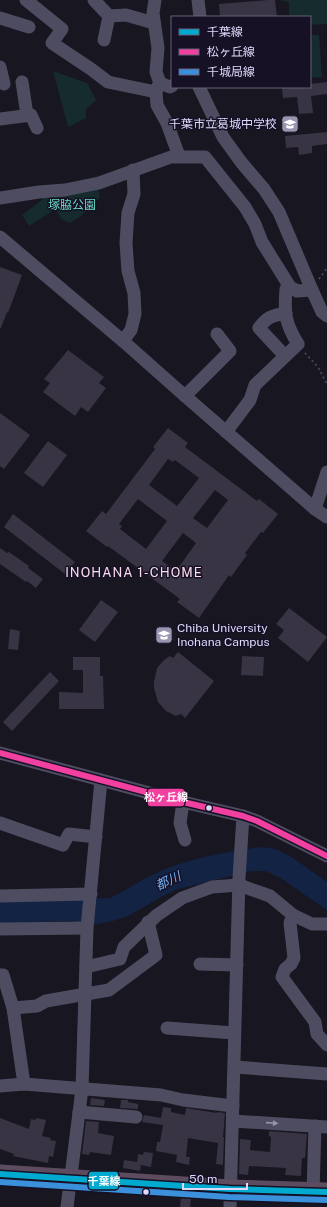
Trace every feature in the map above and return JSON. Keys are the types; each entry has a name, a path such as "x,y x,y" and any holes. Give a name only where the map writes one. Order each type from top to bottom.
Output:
{"highway":[{"path":"0,1174 71,1179 230,1198 320,1192"}],"street":[{"path":"26,0 62,29 52,43 108,82 162,87"},
{"path":"94,0 109,16"},
{"path":"155,0 153,13 158,48 156,72 162,87 157,105 167,123 179,156"},
{"path":"198,0 200,16"},
{"path":"109,16 126,15 154,23"},
{"path":"104,40 109,16"},
{"path":"0,18 29,27"},
{"path":"0,66 4,84"},
{"path":"22,82 27,115"},
{"path":"199,88 223,137 241,162 264,189 279,212 322,312 327,316"},
{"path":"0,119 31,115 36,128"},
{"path":"0,198 65,190 99,183 161,162 171,157 205,157 245,207 255,224 262,242 290,287 297,291 312,290"},
{"path":"123,341 131,330 135,314 134,293 128,271 126,243 128,213 134,194 134,170"},
{"path":"0,237 123,341 184,396 315,509 327,517"},
{"path":"226,432 250,400 255,385 298,344 288,329 285,307 286,289 290,287"},
{"path":"285,356 259,328 266,318 286,314"},
{"path":"184,396 230,351 217,334"},
{"path":"315,509 327,472"},
{"path":"0,753 183,802 243,816 257,821 327,856"},
{"path":"67,1207 82,1088 87,928 101,780"},
{"path":"183,802 180,823 185,840"},
{"path":"230,1198 235,1067 234,1033 236,965 240,848 243,816"},
{"path":"0,823 63,845 69,834 96,837"},
{"path":"86,967 120,959 124,947 148,922 182,898 212,887 239,881 270,896 293,915 312,924 327,924"},
{"path":"0,896 91,894"},
{"path":"293,915 290,923 294,958 291,964 285,969 282,977 315,1022 317,1034 327,1045"},
{"path":"13,1008 37,1006 46,1001 110,990 156,955 148,922"},
{"path":"0,929 87,928"},
{"path":"200,964 236,965"},
{"path":"0,975 3,975 13,1008 24,1084"},
{"path":"167,1028 234,1033"},
{"path":"235,1067 327,1074"},
{"path":"0,1086 24,1084 82,1088 161,1095 183,1100 233,1106"},
{"path":"79,1112 136,1117"},
{"path":"233,1121 321,1126 320,1192"}],"path":[{"path":"298,344 318,367 327,384"}],"green space":[{"path":"279,0 327,0 327,24 311,25 311,16 289,16 289,2"},
{"path":"311,35 319,35 322,77 311,78"},
{"path":"53,71 87,83 96,100 86,109 86,118 68,127"},
{"name":"塚脇公園","path":"97,185 100,197 81,216 70,223 61,219 56,209 29,226 22,215 42,200 44,194"}],"water":[{"name":"都川","path":"261,847 276,849 293,858 327,882 327,910 279,877 265,871 252,871 178,889 128,916 113,921 93,925 70,921 0,923 0,899 110,898 150,876 181,863 221,853"}],"building":[{"path":"275,0 277,16 220,16 219,4"},
{"path":"327,82 327,94 311,96 313,113 299,114 297,97 283,98 282,88 311,88 311,84"},
{"path":"327,132 327,144 312,146 312,153 299,155 298,147 286,148 285,136"},
{"path":"0,267 22,275 1,328 0,328"},
{"path":"68,350 104,377 99,383 106,388 88,412 81,407 75,416 43,392 50,383 44,379"},
{"path":"0,413 30,435 4,469 0,466"},
{"path":"168,428 188,443 185,447 257,501 259,499 278,514 263,533 261,532 245,553 247,555 231,577 229,575 199,618 177,602 180,599 86,531 102,511 106,514 155,449 153,447","holes":["168,459 173,462 175,460 199,478 177,506 149,485","215,490 228,500 207,528 193,518","138,499 167,521 146,549 120,529 122,526 119,524","183,533 196,543 176,571 162,561"]},
{"path":"48,441 67,455 43,487 24,473"},
{"path":"13,514 75,562 65,574 4,527"},
{"path":"0,548 7,553 9,552 29,566 28,568 43,579 36,588 0,564"},
{"path":"101,600 118,612 95,642 79,630"},
{"path":"289,608 327,637 308,662 278,638 284,630 276,624"},
{"path":"10,629 20,631 18,650 8,649"},
{"path":"178,652 214,681 185,718 181,714 176,716 166,711 158,702 154,688 157,668 164,660 170,656 173,658"},
{"path":"242,656 264,657 263,676 241,675"},
{"path":"73,657 100,657 100,676 103,676 104,709 59,709 59,692 83,693 83,670 73,670"},
{"path":"50,672 59,681 12,731 3,722"},
{"path":"91,1098 105,1100 104,1106 90,1105"},
{"path":"121,1100 128,1100 128,1102 138,1104 138,1109 120,1108"},
{"path":"163,1107 171,1108 171,1112 185,1115 186,1108 225,1113 223,1165 216,1164 218,1143 188,1138 186,1157 190,1157 189,1165 176,1162 177,1155 156,1151 157,1142 160,1142 163,1125 142,1122 144,1115 161,1118"},
{"path":"0,1118 29,1129 31,1119 36,1120 36,1118 46,1120 42,1136 56,1141 53,1157 49,1156 48,1163 13,1156 14,1154 0,1149"},
{"path":"86,1121 99,1122 98,1133 114,1136 111,1155 90,1152 89,1155 82,1154"},
{"path":"269,1131 307,1134 305,1158 302,1158 301,1176 285,1175 286,1168 249,1166 248,1175 239,1174 240,1139 251,1140 250,1150 270,1152 271,1137 269,1136"},
{"path":"144,1152 153,1153 151,1167 141,1165 140,1171 123,1168 124,1160 137,1162 138,1154 143,1155"},
{"path":"181,1197 191,1198 190,1207 180,1207"}],"transit line":[{"name":"松ヶ丘線","path":"0,753 183,802 243,816 257,821 327,856"},
{"name":"千葉線","path":"0,1174 230,1189 327,1192"},
{"name":"千城局線","path":"0,1182 229,1197 327,1200"}],"place":[{"name":"千葉市立葛城中学校","path":"290,124"},
{"name":"Chiba University Inohana Campus","path":"164,635"}],"district":[{"name":"INOHANA 1-CHOME","path":"134,572"}]}
